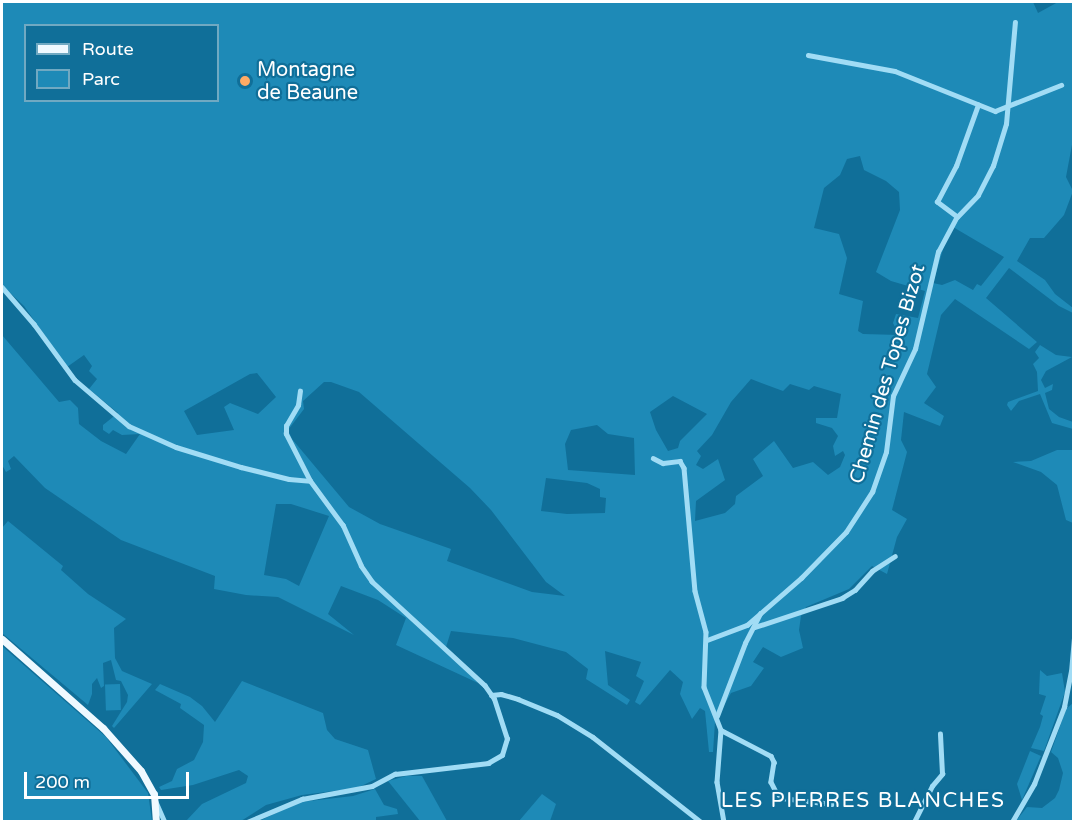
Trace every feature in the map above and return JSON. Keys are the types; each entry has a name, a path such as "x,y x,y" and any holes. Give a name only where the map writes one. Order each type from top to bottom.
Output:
{"main road":[{"path":"2,639 103,728 141,771 156,802 156,822"}],"street":[{"name":"Chemin des Topes Bizot","path":"707,640 747,625 801,578 846,532 872,492 886,452 893,396 915,349 938,252 957,217 978,195 993,166 1006,124 1015,22"},
{"path":"808,55 895,71 995,111 1061,85"},
{"path":"957,217 937,202 956,165 978,105"},
{"path":"2,287 34,324 75,380 129,426 176,447 241,467 289,479 310,481"},
{"path":"247,822 302,799 372,786 394,774 488,763 502,755 507,739 485,686 372,582 361,566 343,526 310,481 291,446 285,428 296,410 300,391"},
{"path":"653,459 663,463 680,461 688,503 695,591 707,640 703,680 706,695 717,716 721,730 717,782 724,822"},
{"path":"755,627 842,597 855,590 872,571 895,556"},
{"path":"717,716 745,643 762,612"},
{"path":"1012,822 1038,778 1064,707 1071,678 1074,639"},
{"path":"490,694 501,694 518,699 557,715 593,736 701,822"},
{"path":"721,730 771,756 774,762 770,774 772,785 782,798 832,804"},
{"path":"914,822 932,786 942,774 940,734"},
{"path":"156,802 165,822"}],"green space":[{"path":"2,2 1033,2 1038,13 1058,2 1073,2 1074,134 1066,177 1073,191 1064,215 1044,238 1030,238 1017,261 1045,280 1055,294 1073,308 1073,313 1059,306 1009,268 986,298 1037,342 1029,349 955,299 941,315 927,374 936,387 924,403 944,416 940,426 904,412 901,440 907,452 892,510 907,519 897,537 887,574 872,566 849,589 806,607 801,616 799,630 803,648 781,657 763,647 753,662 764,668 751,686 731,693 715,722 713,752 709,752 705,711 700,708 692,719 680,694 683,682 670,670 640,705 635,702 644,681 636,676 641,662 605,651 608,685 630,700 627,705 586,679 588,669 566,652 513,638 451,631 446,647 478,683 396,645 406,618 378,600 341,586 328,614 354,635 278,597 246,595 214,589 215,576 121,540 45,488 14,456 8,461 11,469 6,472 2,465 2,335 59,402 70,400 78,408 79,424 101,441 126,454 140,434 122,435 113,430 109,434 103,430 103,425 118,413 89,389 97,379 89,371 92,366 84,355 67,367 24,306 2,285","holes":["860,156 864,170 886,181 899,192 900,210 876,272 891,281 925,291 918,318 896,314 893,323 899,335 863,334 858,331 863,301 839,294 847,258 839,234 814,228 824,188 840,175 847,159","953,227 1004,257 981,286 977,284 973,290 955,280 942,285 933,283 944,246","257,373 276,397 258,414 230,403 224,407 234,430 197,435 184,411 250,374","751,379 783,391 790,384 809,390 814,386 841,394 837,418 816,418 816,423 832,428 838,436 833,446 835,456 843,451 845,455 840,467 828,475 813,462 793,468 774,441 753,459 763,476 736,496 735,504 725,513 695,521 696,501 725,480 718,459 703,469 696,465 701,456 697,451 712,435 731,402","324,382 331,382 359,392 470,488 491,510 546,582 565,596 532,592 447,561 451,549 380,524 349,507 292,439 288,430 304,409 303,401","673,396 707,414 680,441 678,448 668,451 656,430 650,412","597,425 608,434 634,438 635,475 568,470 565,444 571,430","546,478 587,483 600,489 600,497 606,498 605,513 567,514 541,511","276,504 291,504 329,516 299,586 286,579 264,575"]},
{"path":"1040,345 1056,355 1072,357 1046,371 1041,380 1045,388 1053,384 1052,390 1045,393 1049,409 1059,417 1073,422 1073,429 1052,423 1040,394 1019,401 1011,411 1007,405 1008,402 1038,391 1037,372 1033,364 1039,358 1035,352"},
{"path":"1057,450 1073,450 1073,523 1066,520 1057,485 1041,472 1013,462 1031,461"},
{"path":"8,521 63,566 61,570 88,594 126,619 114,628 115,658 122,671 152,684 114,728 112,726 127,702 128,695 121,681 116,680 111,660 103,663 104,686 101,688 97,678 92,684 92,694 88,705 2,633 2,528"},
{"path":"2,646 106,737 148,793 152,821 2,821"},
{"path":"1040,670 1047,676 1062,673 1065,692 1044,751 1031,748 1040,727 1043,716 1040,714 1046,696 1039,694"},
{"path":"242,681 323,713 327,730 335,739 368,750 376,779 357,788 302,795 266,805 241,821 186,821 202,804 246,783 248,776 239,770 193,785 161,790 159,787 172,781 177,769 194,760 203,742 204,725 180,708 181,704 155,690 160,684 190,697 202,706 215,722"},
{"path":"120,684 121,710 106,711 105,685"},
{"path":"1073,703 1073,821 1016,821 1027,807 1042,808 1055,798 1059,790 1063,773 1058,758 1051,752 1066,709"},
{"path":"1030,751 1041,756 1022,800 1017,784"},
{"path":"406,776 422,776 447,821 420,821 388,781"},
{"path":"375,789 384,805 397,809 398,814 376,817 376,821 257,822 300,802 353,796"},
{"path":"542,794 556,804 550,821 519,821"}],"place":[{"name":"Montagne de Beaune","path":"245,81"}],"district":[{"name":"LES PIERRES BLANCHES","path":"863,801"}]}
